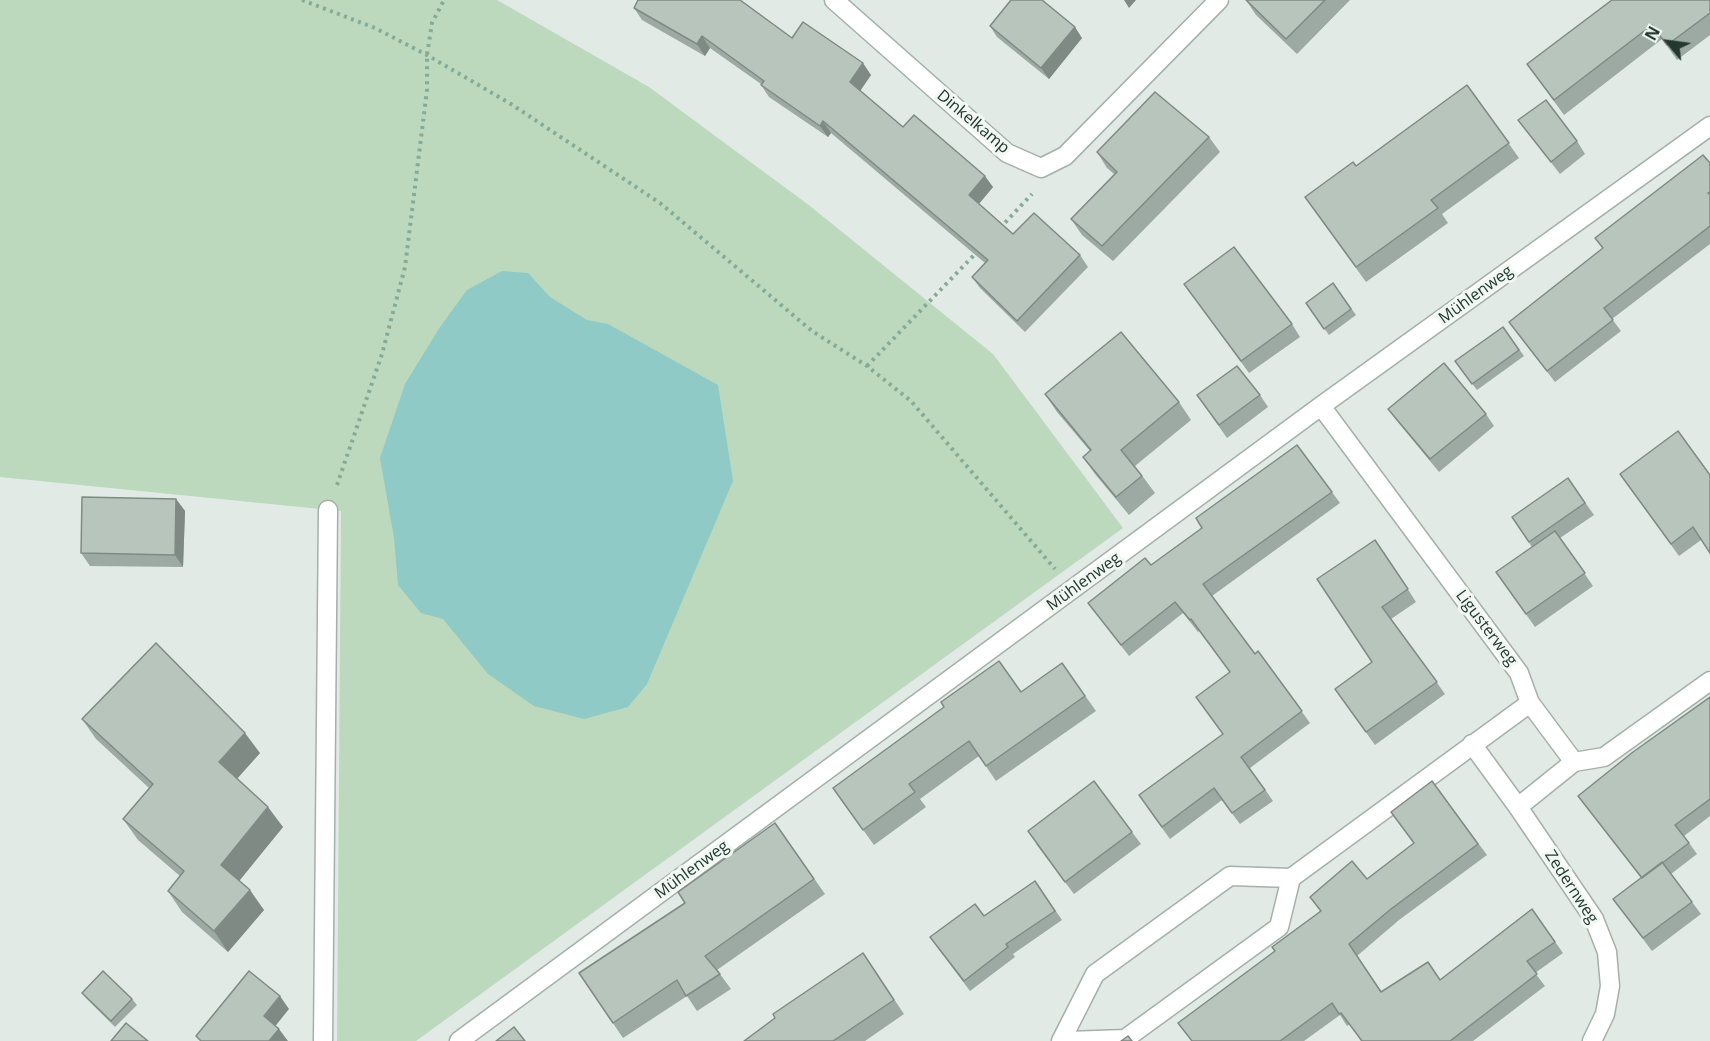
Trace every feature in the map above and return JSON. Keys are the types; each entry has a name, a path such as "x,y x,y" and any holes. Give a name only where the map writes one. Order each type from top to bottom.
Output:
{"street":[{"name":"Dinkelkamp","path":"834,0 1007,153 1041,168"},
{"path":"1041,168 1065,156 1219,0"},
{"name":"Mühlenweg","path":"459,1041 1321,406 1710,126"},
{"name":"Ligusterweg","path":"1321,406 1519,673 1530,703"},
{"path":"323,1041 328,510"},
{"path":"1518,807 1574,762 1604,757 1710,681"},
{"path":"1061,1041 1095,974 1220,883 1230,876 1291,878 1530,703 1574,762"},
{"name":"Zedernweg","path":"1472,744 1594,919 1607,952 1610,986 1605,1014 1592,1041"},
{"path":"1068,1041 1125,1039 1279,927 1291,878"}],"path":[{"path":"302,0 375,28 427,55 512,104 660,203 812,331 867,366 911,401 1073,590"},
{"path":"328,510 382,354 405,267 427,90 427,55 432,23 444,0"},
{"path":"1000,228 1033,194 1041,168"},
{"path":"867,366 983,245"}],"green space":[{"path":"0,0 497,0 649,87 810,206 993,354 1123,528 416,1041 337,1041 341,511 0,477"}],"water":[{"path":"502,271 528,273 550,297 587,320 608,324 718,385 733,481 647,684 628,707 584,719 534,706 488,674 443,619 421,613 398,585 394,538 380,458 405,384 440,327 467,290"}],"building":[{"path":"638,0 740,0 792,38 803,22 863,63 850,82 903,127 914,115 985,176 969,195 1013,234 1034,213 1080,255 1017,321 972,277 988,260 823,121 820,126 761,85 764,81 702,36 697,44 634,8"},
{"path":"1011,0 1042,0 1075,27 1041,68 990,26"},
{"path":"1246,0 1325,0 1286,39"},
{"path":"1612,0 1710,0 1710,13 1667,45 1652,25 1554,100 1527,64"},
{"path":"1467,85 1509,143 1431,200 1438,208 1356,267 1305,197 1353,162 1356,166"},
{"path":"1155,92 1209,137 1102,246 1071,219 1117,172 1097,152"},
{"path":"1546,100 1577,141 1551,162 1518,120"},
{"path":"1703,155 1710,163 1710,192 1708,193 1710,195 1710,226 1604,308 1613,320 1547,371 1509,322 1603,248 1595,238"},
{"path":"1234,247 1292,324 1241,361 1184,284"},
{"path":"1333,283 1351,309 1324,329 1306,303"},
{"path":"1503,327 1519,350 1472,384 1455,361"},
{"path":"1121,332 1179,402 1121,450 1142,476 1116,497 1083,457 1091,450 1045,394"},
{"path":"1444,363 1486,414 1430,459 1388,409"},
{"path":"1237,366 1260,395 1219,425 1197,395"},
{"path":"1678,431 1710,475 1710,553 1693,527 1671,544 1620,474"},
{"path":"1297,445 1332,492 1203,584 1255,654 1258,651 1302,711 1241,757 1265,790 1232,813 1214,788 1162,827 1139,795 1223,734 1196,697 1230,672 1191,619 1175,602 1121,645 1088,603 1145,558 1151,565 1202,528 1196,518"},
{"path":"1568,478 1585,503 1529,542 1512,517"},
{"path":"82,497 176,499 175,555 81,553"},
{"path":"1555,531 1585,573 1526,614 1496,572"},
{"path":"1375,540 1408,589 1382,607 1437,682 1366,732 1335,689 1372,662 1317,579"},
{"path":"156,643 245,733 219,762 268,807 221,865 250,890 214,931 168,891 184,871 123,819 153,784 82,719"},
{"path":"999,661 1021,692 1062,663 1085,696 986,766 969,741 909,784 915,792 863,830 833,788 944,707 941,702"},
{"path":"1710,697 1710,799 1675,825 1689,843 1642,878 1578,796 1633,752"},
{"path":"1094,781 1132,832 1065,882 1028,831"},
{"path":"1432,781 1478,844 1391,909 1349,944 1381,992 1428,962 1440,980 1532,909 1555,942 1527,961 1537,974 1450,1041 1362,1041 1332,1003 1280,1041 1192,1041 1178,1023 1275,951 1272,947 1321,911 1310,897 1352,861 1367,879 1414,843 1391,812"},
{"path":"775,823 814,879 705,956 720,974 686,996 677,980 613,1023 579,973 685,903 678,892"},
{"path":"1662,862 1692,902 1643,938 1613,899"},
{"path":"1035,881 1055,911 1006,944 1008,947 964,981 930,937 975,904 984,916"},
{"path":"863,953 894,1000 833,1041 744,1041 775,1018 773,1014"},
{"path":"103,971 132,999 111,1021 82,993"},
{"path":"249,971 280,996 264,1016 279,1029 269,1041 201,1041 196,1036"},
{"path":"126,1023 148,1041 111,1041"},
{"path":"514,1027 525,1041 496,1041"},
{"path":"1128,1036 1132,1041 1121,1041"}]}
